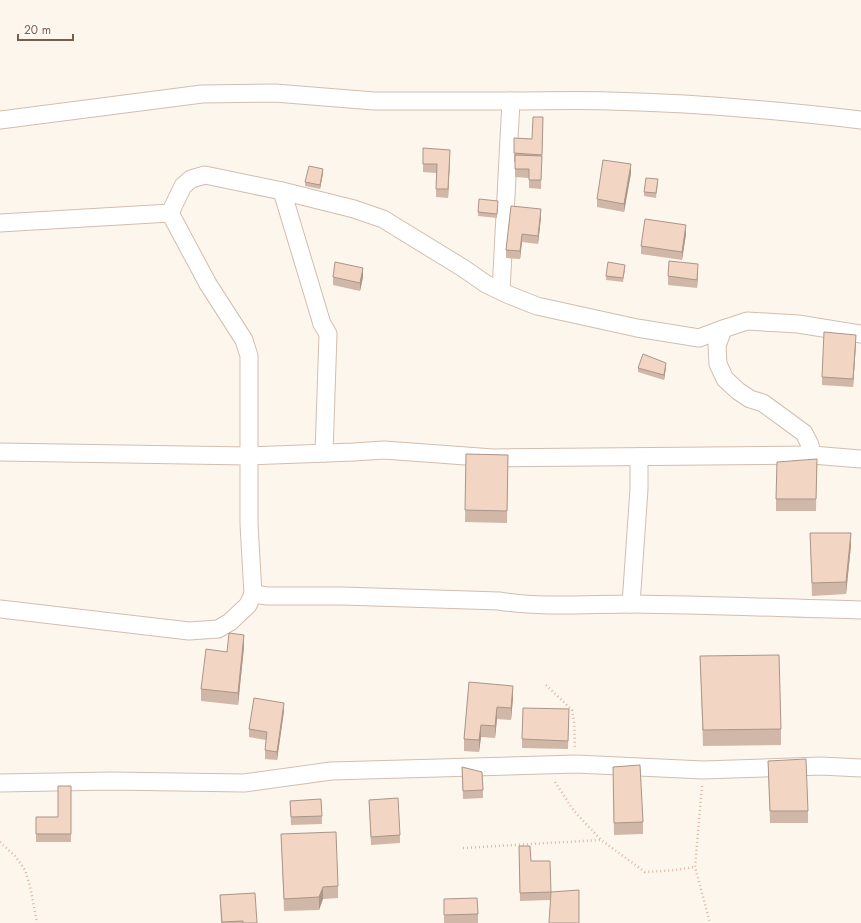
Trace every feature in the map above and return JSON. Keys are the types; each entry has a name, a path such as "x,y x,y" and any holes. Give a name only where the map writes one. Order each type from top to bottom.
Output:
{"street":[{"path":"0,120 202,94 275,93 374,101 608,101 691,104 861,120"},
{"path":"501,291 511,101"},
{"path":"170,213 183,186 191,180 205,175 282,190 354,209 383,219 463,268 486,284 537,306 637,328 699,338 747,321 798,324 861,334"},
{"path":"282,190 322,324 327,330 328,334 324,453"},
{"path":"0,223 170,213"},
{"path":"0,609 189,631 218,629 230,622 248,605 253,594 248,524 248,356 244,340 208,284 170,213"},
{"path":"723,329 717,346 718,364 725,379 738,391 750,399 763,403 804,433 810,445 812,455"},
{"path":"0,452 248,456 384,450 493,458 812,455 861,459"},
{"path":"632,604 639,457"},
{"path":"253,594 267,596 343,596 427,600 499,601 560,606 632,604 861,610"},
{"path":"0,783 111,781 244,783 331,771 576,764 703,770 821,766 861,768"}],"path":[{"path":"546,685 572,710 576,764"},
{"path":"544,765 574,811 601,840 645,872 695,867"},
{"path":"703,770 695,867 710,923"},
{"path":"463,848 601,840"},
{"path":"0,842 15,856 25,870 30,886 37,923"}],"building":[{"path":"533,117 543,117 542,155 514,153 514,138 532,139"},
{"path":"423,148 450,150 448,189 436,189 437,164 423,164"},
{"path":"515,155 542,156 541,180 529,180 529,169 515,169"},
{"path":"603,160 631,164 624,204 597,199"},
{"path":"309,166 323,169 320,185 305,182"},
{"path":"646,178 658,179 656,193 644,192"},
{"path":"479,199 498,201 497,214 478,212"},
{"path":"511,206 541,209 538,236 522,234 520,251 506,250"},
{"path":"645,219 686,225 682,252 641,246"},
{"path":"669,261 698,264 697,280 668,276"},
{"path":"335,262 363,268 360,283 333,277"},
{"path":"608,262 625,265 623,278 606,276"},
{"path":"824,332 856,335 853,379 822,377"},
{"path":"643,354 666,363 664,375 638,368"},
{"path":"466,454 508,455 507,511 465,510"},
{"path":"817,459 816,499 776,499 777,462"},
{"path":"810,533 851,533 846,582 812,583"},
{"path":"229,633 244,635 238,693 201,689 206,649 227,652"},
{"path":"779,655 781,729 703,730 700,656"},
{"path":"469,682 513,686 511,708 497,707 495,726 481,725 479,740 464,739"},
{"path":"254,698 284,703 277,752 265,750 267,732 249,729"},
{"path":"523,708 569,709 568,741 522,739"},
{"path":"806,759 808,811 770,811 768,761"},
{"path":"640,765 643,822 614,823 613,767"},
{"path":"462,767 482,772 483,790 463,791"},
{"path":"58,786 71,786 71,834 36,834 36,817 58,817"},
{"path":"398,798 400,835 371,837 369,800"},
{"path":"321,799 322,816 291,817 290,801"},
{"path":"336,832 338,886 323,887 319,897 284,899 281,834"},
{"path":"519,846 530,846 531,861 550,861 551,892 520,893"},
{"path":"579,890 579,923 549,923 551,892"},
{"path":"255,893 257,923 243,923 243,921 222,922 220,895"},
{"path":"477,898 478,914 444,915 444,899"}]}
